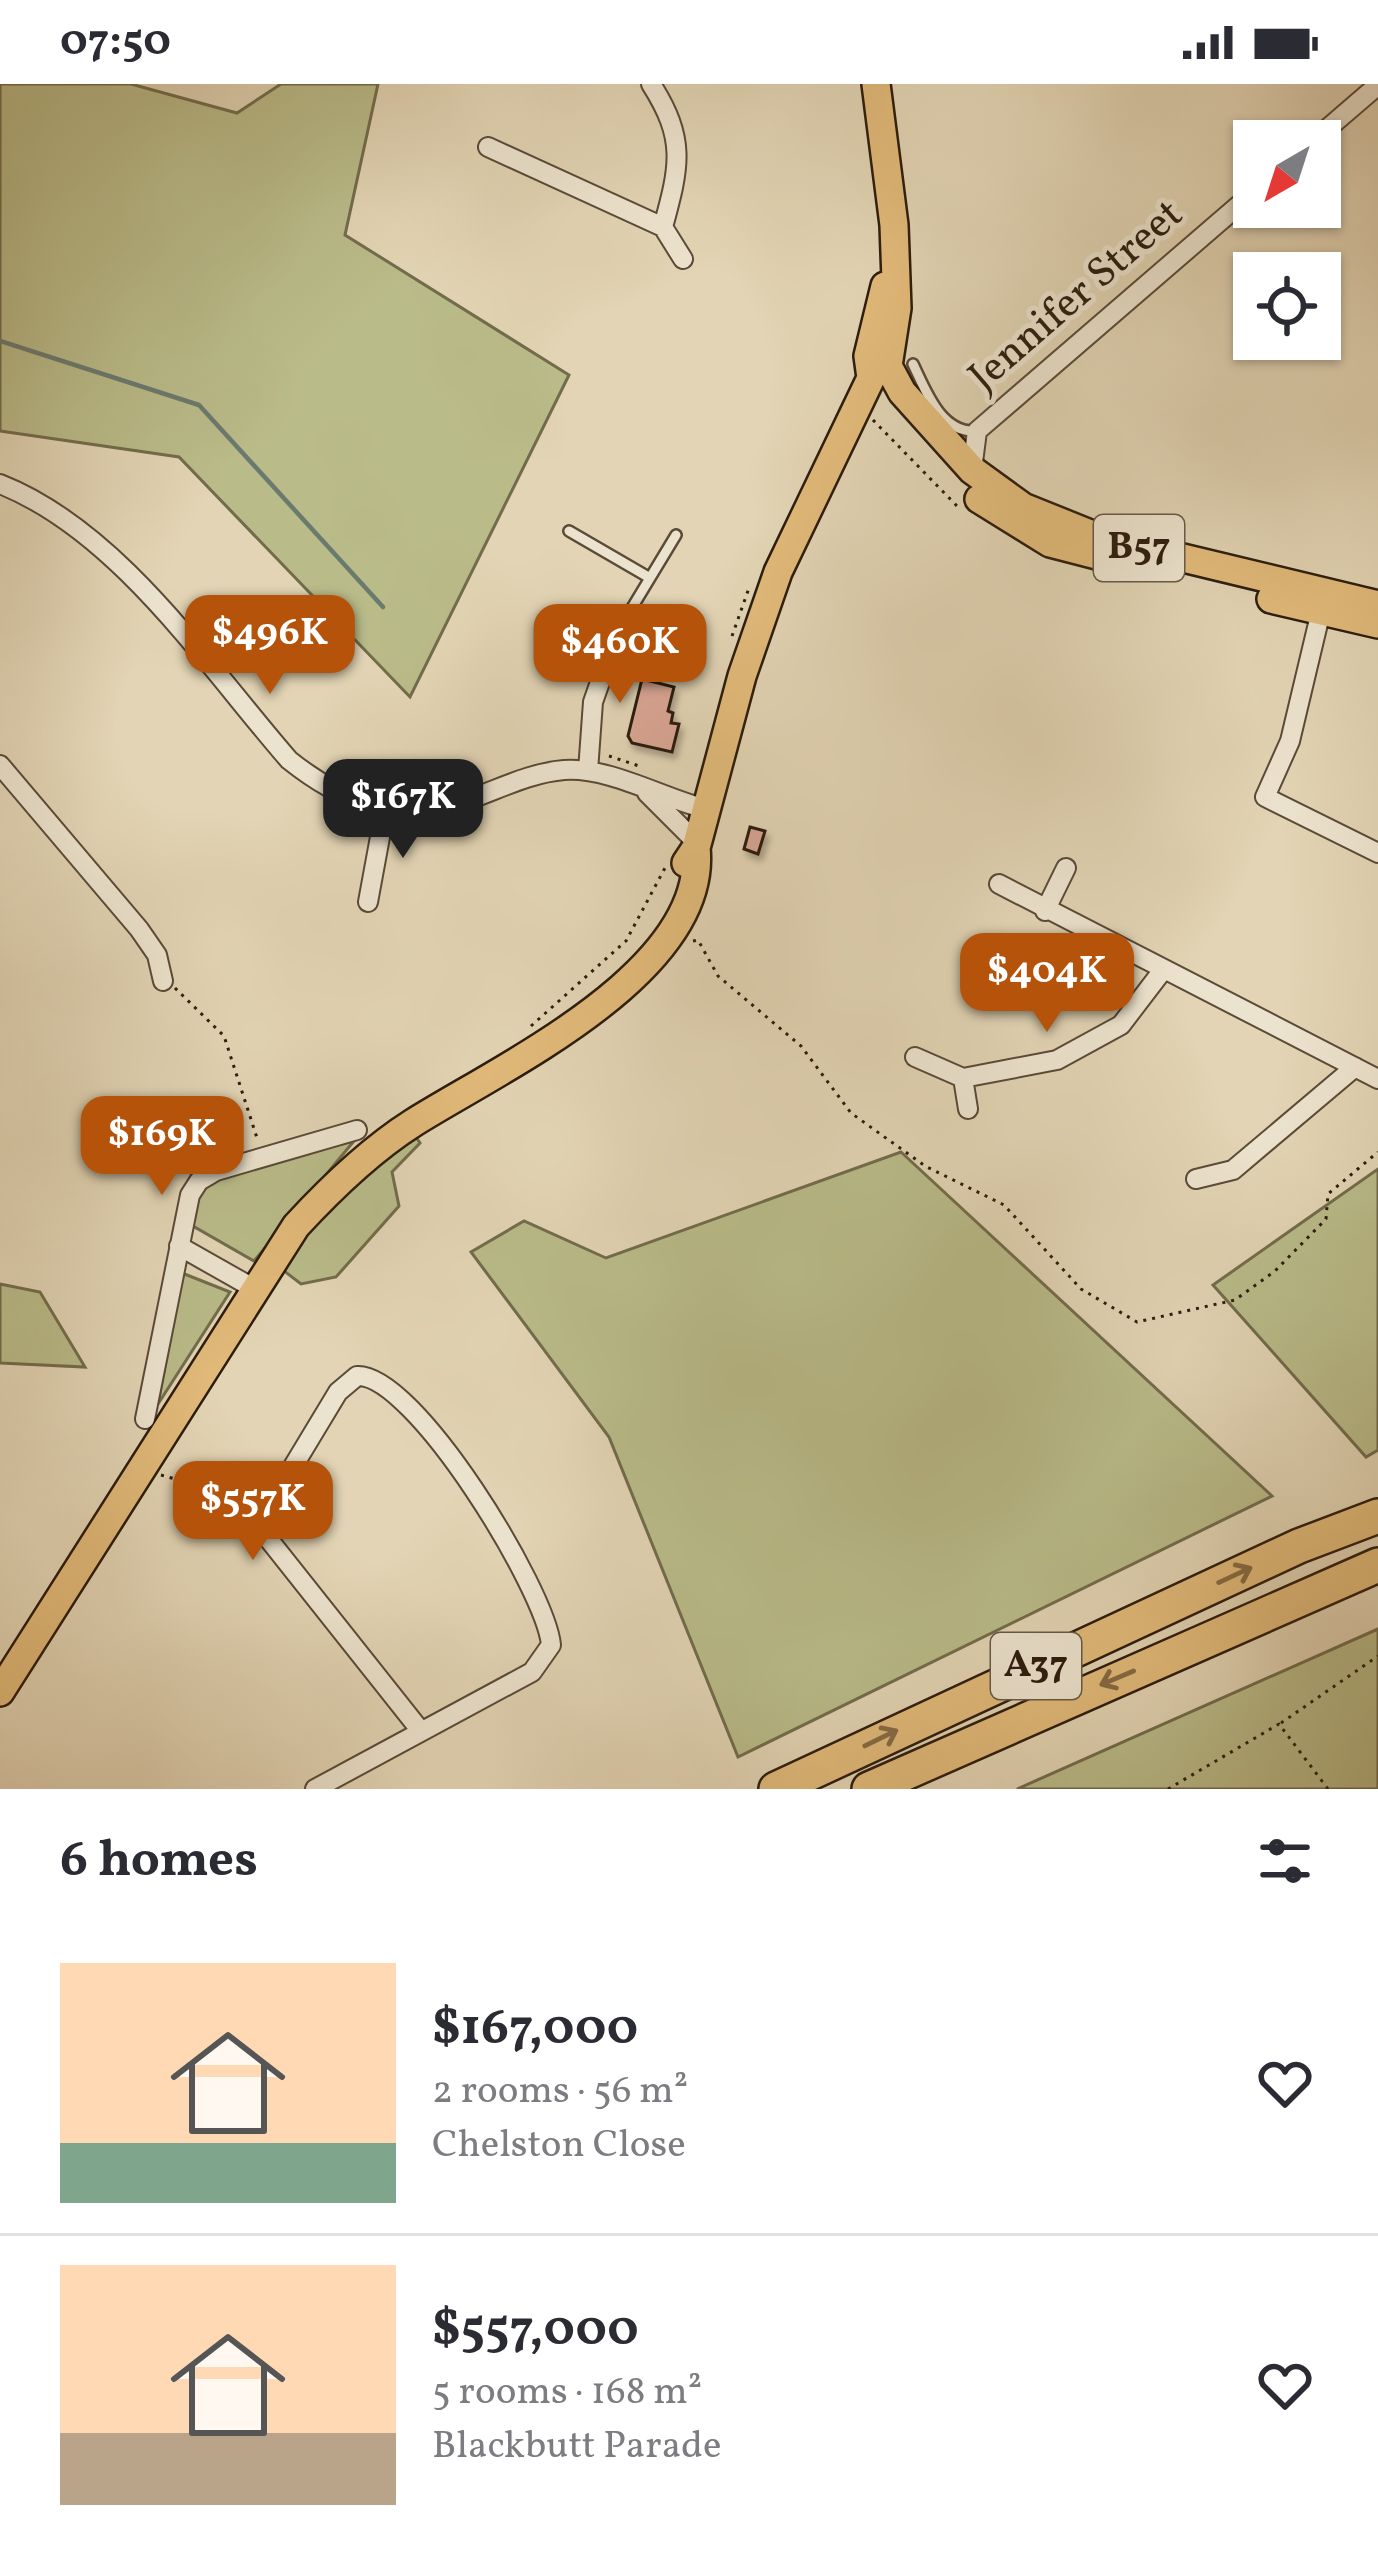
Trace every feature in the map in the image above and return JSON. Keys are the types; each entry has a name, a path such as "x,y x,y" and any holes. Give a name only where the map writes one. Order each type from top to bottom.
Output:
{"highway":[{"path":"1299,1546 1378,1502"},
{"name":"A37","path":"776,1789 1299,1546 1378,1516"},
{"name":"A37","path":"869,1789 1378,1564"}],"main road":[{"path":"0,1692 296,1226 360,1163 410,1125 542,1047 640,970 671,929 698,872 697,846 706,809 742,676 778,572 890,365 897,308 889,156 876,84"},
{"name":"B57","path":"890,365 902,392 972,470 1022,507 1100,538 1378,605"},
{"name":"B57","path":"890,365 998,515 1050,543 1378,624"}],"street":[{"path":"650,84 676,123 677,174 663,226"},
{"path":"1337,120 1378,85"},
{"path":"488,147 663,226 683,259"},
{"name":"Jennifer Street","path":"972,470 977,431 1233,210"},
{"path":"0,484 48,507 97,542 289,760 321,786 385,810 457,804 522,779 588,771 706,809"},
{"path":"1321,610 1289,741 1265,797 1378,853"},
{"path":"588,771 593,702 618,632"},
{"path":"0,764 139,928 158,955 163,981"},
{"path":"644,789 697,846"},
{"path":"368,902 385,810"},
{"path":"1045,911 1066,868"},
{"path":"999,884 1378,1079"},
{"path":"916,1058 963,1078 1057,1060 1105,1039 1163,970"},
{"path":"1196,1179 1233,1170 1355,1066"},
{"path":"963,1078 968,1109"},
{"path":"145,1419 179,1246 199,1181 357,1130"},
{"path":"179,1246 253,1288"},
{"path":"315,1789 532,1672 551,1645 512,1553 465,1474 394,1390 374,1377 358,1376 338,1392 268,1508 264,1526 270,1541 420,1730"}],"lane":[{"path":"890,365 955,429 977,431"},
{"path":"568,531 650,578"},
{"path":"618,632 676,535"}],"path":[{"path":"871,417 908,460 962,509"},
{"path":"524,1036 626,941 668,857"},
{"path":"698,940 718,976 801,1046 851,1112 925,1166 1004,1205 1081,1289 1137,1322 1235,1300 1275,1271 1326,1219 1328,1194 1378,1152"},
{"path":"163,981 189,997 224,1036 263,1157"},
{"path":"159,1474 244,1496 268,1508"},
{"path":"1168,1789 1279,1724 1378,1656"},
{"path":"1279,1724 1328,1789"}],"green space":[{"path":"0,84 131,84 237,113 281,84 378,84 345,235 569,375 410,697 179,457 0,431"},
{"path":"416,1137 420,1143 392,1172 399,1206 336,1277 301,1284 279,1267 332,1196"},
{"path":"354,1141 254,1261 186,1222 205,1177"},
{"path":"901,1152 1272,1496 738,1757 609,1437 471,1252 524,1221 606,1258"},
{"path":"1378,1169 1378,1450 1366,1457 1213,1285"},
{"path":"182,1273 230,1292 158,1404"},
{"path":"0,1284 40,1292 85,1367 0,1363"},
{"path":"1378,1629 1378,1789 1017,1789"}],"building":[{"path":"642,679 674,687 668,711 673,713 671,723 679,724 672,752 632,743 628,736"},
{"path":"750,827 765,831 758,854 744,849"}],"waterway":[{"path":"0,341 199,405 383,607"}]}
